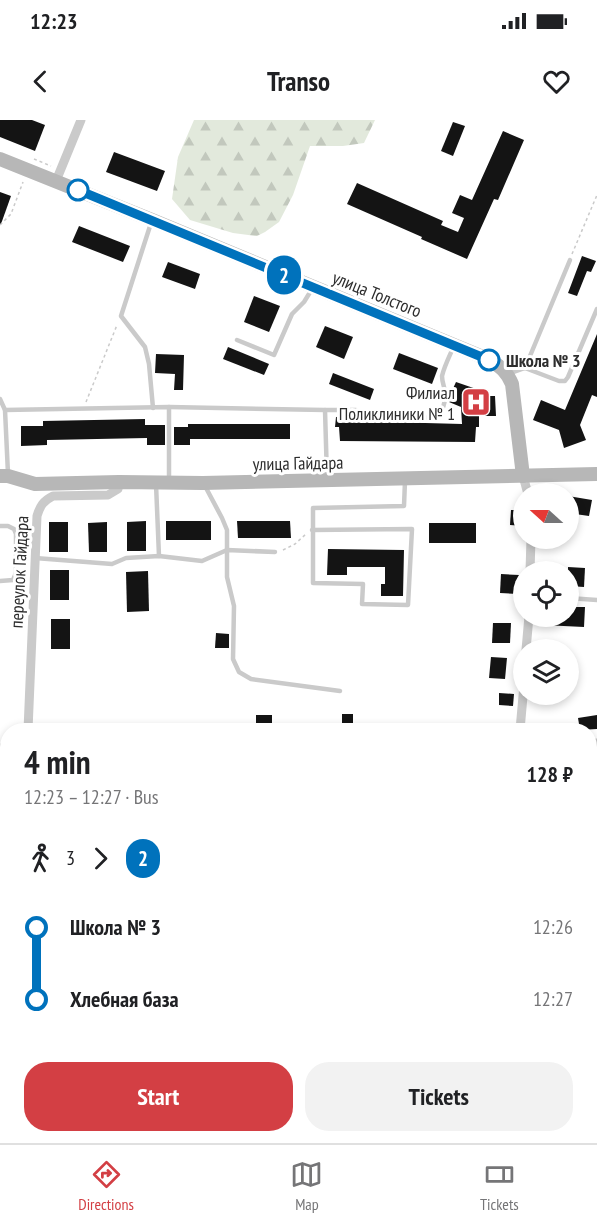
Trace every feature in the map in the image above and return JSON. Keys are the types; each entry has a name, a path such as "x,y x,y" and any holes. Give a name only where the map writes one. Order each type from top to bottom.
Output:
{"street":[{"path":"56,181 81,120"},
{"name":"улица Толстого","path":"0,159 490,360 508,374"},
{"path":"508,374 512,384 525,483"},
{"name":"улица Гайдара","path":"4,476 35,484 203,483 597,474"},
{"name":"переулок Гайдара","path":"28,723 37,516 40,506 53,496 108,495 118,489 119,482"},
{"path":"521,723 522,705"}],"lane":[{"path":"152,220 121,316 145,347 153,408"},
{"path":"525,368 570,260"},
{"path":"237,340 274,355 292,315 304,302 313,287"},
{"path":"508,374 525,368 559,381 565,381 597,309"},
{"path":"4,476 2,405 84,409 169,407 356,410 370,415 435,418 441,412 445,399 443,374 454,345"},
{"path":"159,556 169,407"},
{"path":"325,410 327,480"},
{"path":"311,529 412,529 408,605 362,604 363,584 313,584 311,529 314,508 404,506 405,478"},
{"path":"203,483 227,530 227,577 234,606 233,659 239,672 251,679 340,691"},
{"path":"0,526 14,529 16,534 16,573 13,580 0,581"},
{"path":"36,558 112,564 126,558 159,556 202,561 227,550 275,552"},
{"path":"579,599 597,600"}],"path":[{"path":"0,225 11,214 27,170"},
{"path":"570,260 597,195"},
{"path":"84,409 121,316"},
{"path":"275,552 295,544 311,529"}],"green space":[{"path":"194,120 375,120 364,143 343,146 310,146 293,195 279,222 257,236 233,233 190,220 172,199 178,157"}],"building":[{"path":"0,120 32,120 45,125 35,151 0,137"},
{"path":"453,122 465,126 453,156 441,151"},
{"path":"503,131 524,140 498,200 494,199 467,259 347,204 357,183 443,221 441,225 458,232 464,218 452,213 460,195 472,200"},
{"path":"114,152 165,171 157,191 106,172"},
{"path":"0,192 11,196 1,224 0,224"},
{"path":"79,226 130,246 123,262 72,242"},
{"path":"582,256 596,261 591,272 587,271 577,296 568,293"},
{"path":"168,262 200,274 195,289 162,277"},
{"path":"254,296 280,306 269,332 244,322"},
{"path":"325,326 353,337 344,359 316,347"},
{"path":"597,334 597,397 592,395 580,425 586,440 564,448 559,430 533,420 541,400 565,410"},
{"path":"228,347 269,364 264,375 223,359"},
{"path":"399,353 438,368 432,384 393,369"},
{"path":"156,354 184,355 183,390 174,390 175,374 155,373"},
{"path":"333,373 374,389 370,400 329,384"},
{"path":"456,382 488,393 488,396 495,396 496,416 479,416 475,442 340,441 339,427 335,427 336,417 350,416 351,421 462,424 461,407 449,402"},
{"path":"145,419 145,425 165,425 165,445 147,445 147,438 47,440 47,445 21,446 21,426 43,426 43,421"},
{"path":"188,424 290,424 290,439 190,439 190,445 174,445 174,427 188,427"},
{"path":"579,498 592,500 589,516 579,515"},
{"path":"511,510 513,510 513,525 510,525"},
{"path":"146,521 146,551 127,551 127,522"},
{"path":"166,521 211,521 211,540 166,540"},
{"path":"237,521 290,521 291,538 238,538"},
{"path":"49,522 68,522 68,552 49,552"},
{"path":"107,522 107,552 89,552 88,523"},
{"path":"429,523 476,523 476,543 429,543"},
{"path":"328,549 404,550 403,596 381,596 381,584 385,584 385,567 347,567 347,575 327,575"},
{"path":"579,568 585,568 584,587 579,587"},
{"path":"50,570 69,570 69,600 50,600"},
{"path":"148,571 149,611 127,612 126,572"},
{"path":"501,574 513,575 513,594 500,593"},
{"path":"579,607 585,607 584,627 579,627"},
{"path":"51,619 70,619 70,649 51,649"},
{"path":"493,623 511,623 510,643 492,643"},
{"path":"216,633 229,634 229,648 215,648"},
{"path":"491,657 507,658 505,679 489,678"},
{"path":"499,693 513,694 513,706 499,705"},
{"path":"342,714 353,714 353,723 342,723"},
{"path":"256,715 272,715 272,723 256,723"},
{"path":"597,715 597,723 579,723 578,718"}],"bus line":[{"name":"2","path":"78,190 489,360"}],"place":[{"name":"Школа № 3","path":"489,360"},
{"name":"Филиал Поликлиники № 1","path":"476,402"}]}
